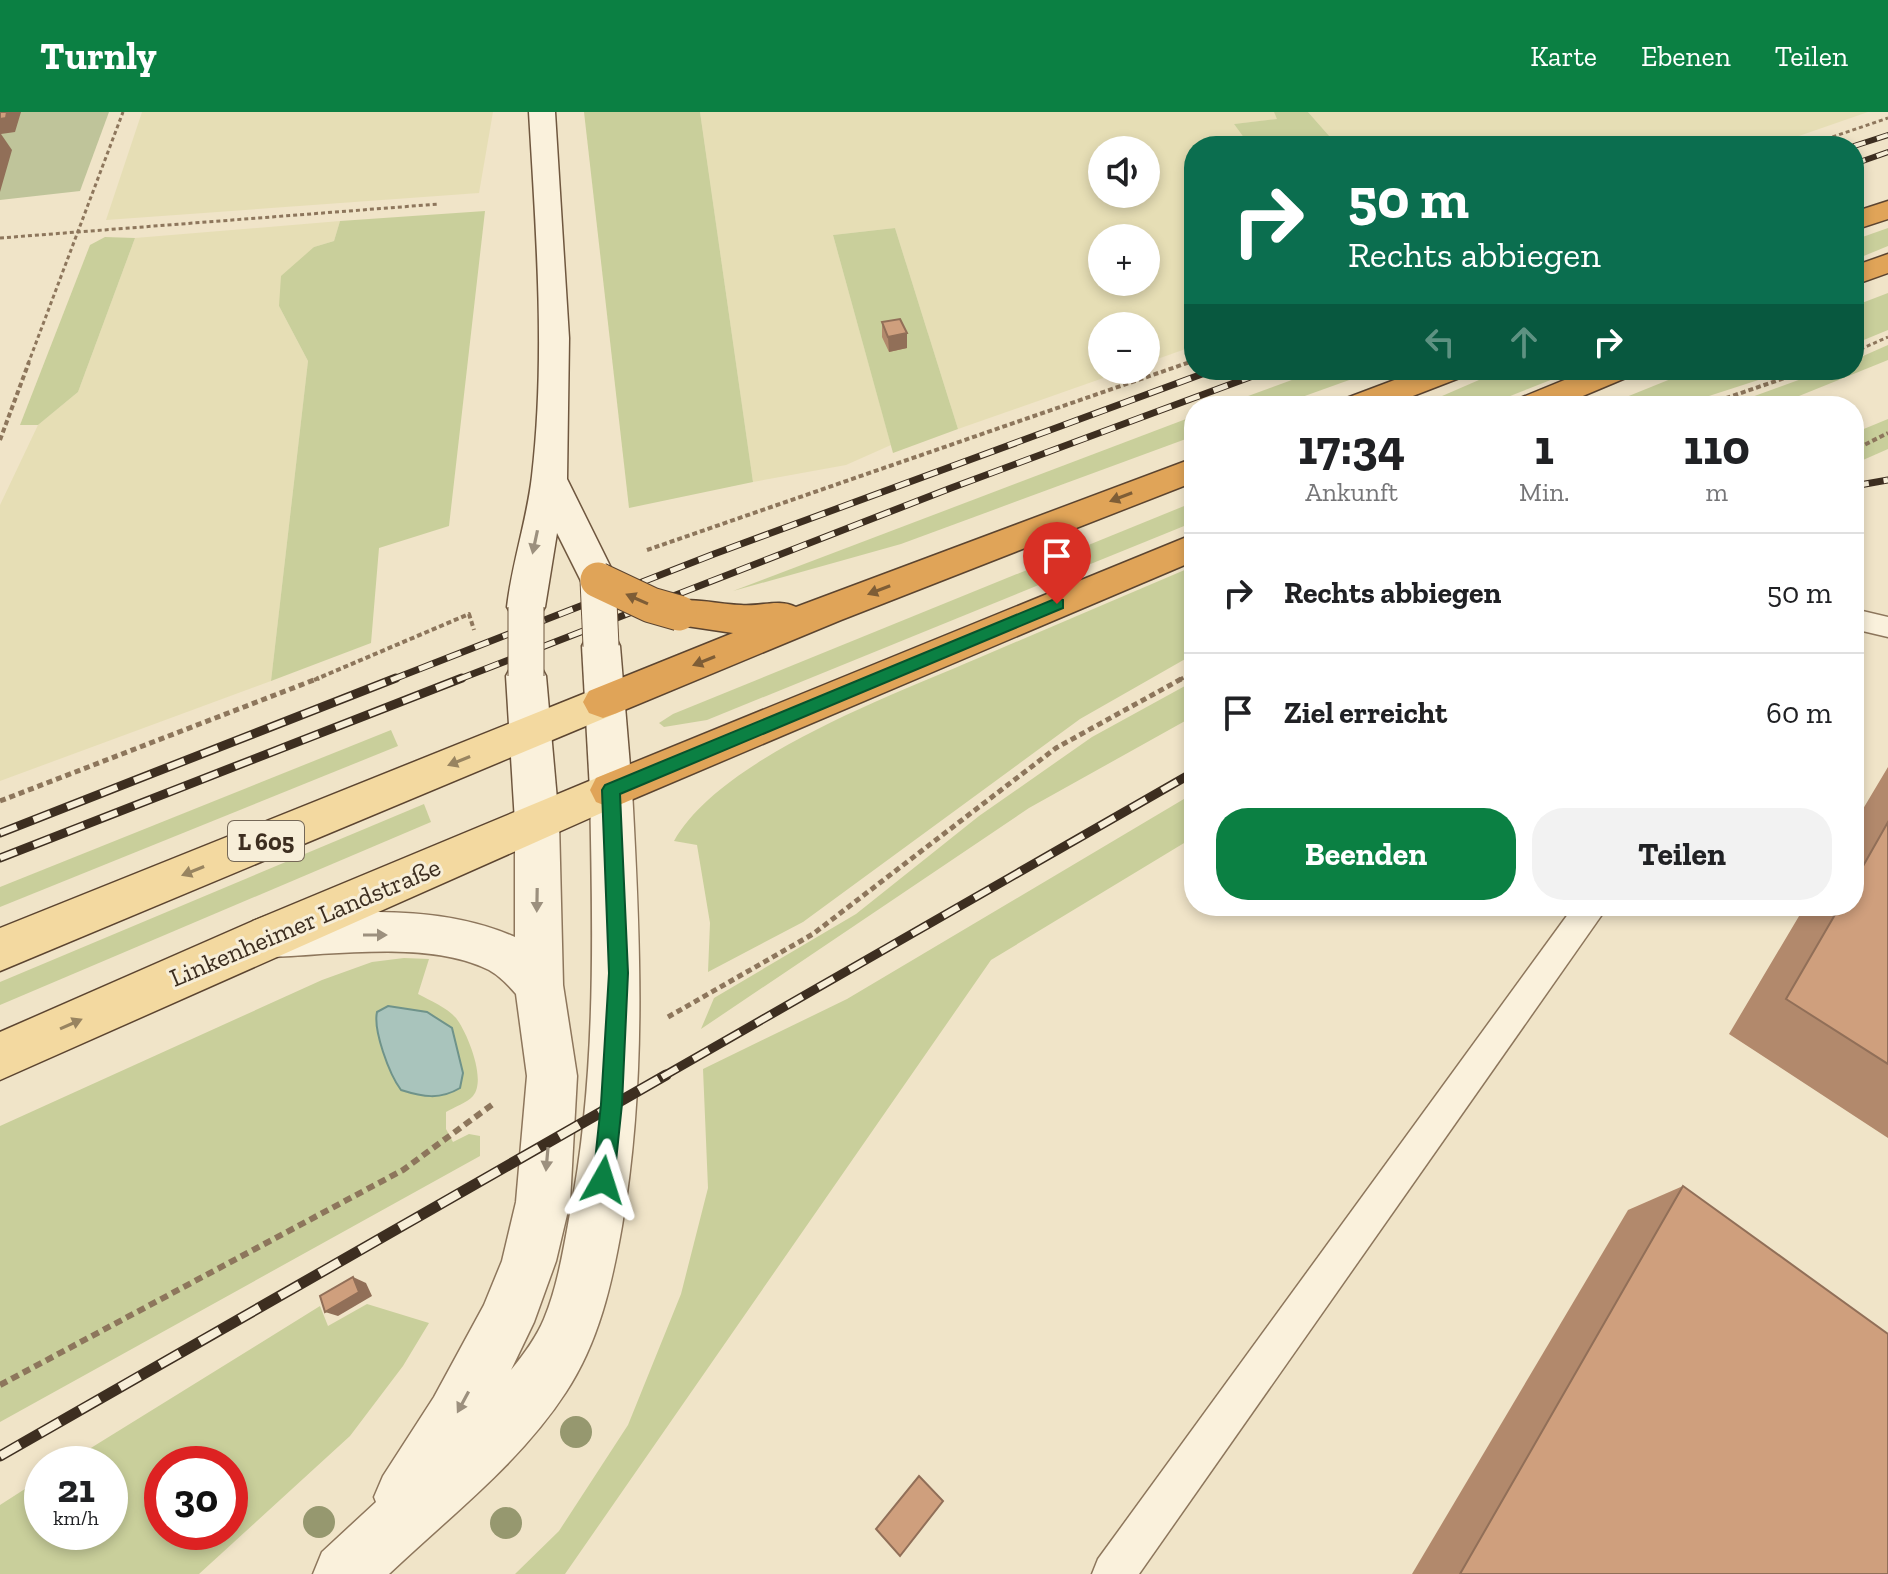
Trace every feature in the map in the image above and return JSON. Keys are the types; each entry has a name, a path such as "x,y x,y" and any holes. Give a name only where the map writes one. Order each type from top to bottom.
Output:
{"highway":[{"path":"1864,218 1888,209"},
{"path":"1864,272 1888,263"},
{"path":"1382,396 1425,380"},
{"path":"1554,396 1593,380"},
{"name":"L 605","path":"603,702 828,610 1184,473"},
{"path":"611,790 1184,551"},
{"path":"598,580 651,605 679,613 745,620 828,610"}],"main road":[{"path":"359,1559 455,1418 506,1322 529,1261 543,1202 552,1076 539,985 537,822 526,676 528,577 549,478 554,384 542,112"},
{"path":"359,1559 490,1439 546,1372 580,1303 601,1205 616,1043 617,894 598,580 549,478"},
{"name":"L 605","path":"0,950 603,702"},
{"name":"Linkenheimer Landstraße","path":"0,1056 269,936 611,790"},
{"path":"269,936 429,934 465,939 507,956 539,985"}],"lane":[{"path":"1864,621 1888,627"},
{"path":"1113,1574 1585,916"}],"path":[{"path":"0,440 123,112"},
{"path":"1835,136 1888,118"},
{"path":"0,238 439,204"},
{"path":"1864,348 1888,337"},
{"path":"700,531 751,516 1184,364"},
{"path":"1732,396 1779,380"},
{"path":"1864,445 1888,433"},
{"path":"0,801 277,696 394,643 469,614 474,630"},
{"path":"616,1043 813,934 1056,748 1184,678"},
{"path":"0,1385 403,1170 493,1104"}],"shaded area":[{"path":"142,112 493,112 479,193 106,220"},
{"path":"700,112 1274,112 1278,119 1234,124 1243,136 1184,136 1184,350 1160,358 1160,312 1088,312 1088,383 958,429 895,228 833,235 891,445 846,465 753,482"},
{"path":"1308,112 1868,112 1799,136 1329,136"},
{"path":"340,221 334,241 314,247 279,306 308,361 271,681 0,781 0,505 38,425 78,392 135,238"}],"green space":[{"path":"0,112 109,112 80,191 0,200"},
{"path":"584,112 700,112 753,482 629,508"},
{"path":"1274,112 1308,112 1329,136 1243,136 1234,124 1277,119"},
{"path":"485,211 449,526 379,548 371,643 271,681 308,361 279,306 281,276 314,247 334,241 340,221"},
{"path":"895,228 958,429 893,453 833,235"},
{"path":"1888,228 1888,246 1864,256 1864,236"},
{"path":"105,237 135,238 78,392 38,425 20,425 90,245"},
{"path":"1888,293 1888,330 1864,340 1864,302"},
{"path":"1888,345 1888,360 1864,370 1864,356"},
{"path":"1292,380 1349,380 1305,396 1248,396"},
{"path":"1479,380 1551,380 1510,396 1442,396"},
{"path":"1668,380 1758,380 1709,396 1629,396"},
{"path":"1798,380 1838,380 1799,396 1754,396"},
{"path":"1888,419 1888,449 1864,460 1864,429"},
{"path":"1184,420 1184,440 901,544 733,591"},
{"path":"1184,506 1184,526 707,720 664,727 659,723 673,714"},
{"path":"1184,570 1184,660 1080,719 803,922 708,972 710,923 697,845 674,841 697,811 729,783 768,757 810,733 899,691"},
{"path":"1184,686 1184,722 1029,808 701,1029 714,998 856,914 979,816 1092,737"},
{"path":"391,730 398,746 0,907 0,887"},
{"path":"1184,799 1184,843 991,960 565,1574 515,1574 559,1531 628,1425 681,1294 708,1188 703,1069 847,999"},
{"path":"424,804 431,822 0,1005 0,982"},
{"path":"429,959 418,994 452,1014 470,1045 477,1068 477,1089 464,1103 446,1112 446,1129 453,1142 469,1134 480,1136 480,1156 0,1422 0,1126 322,980 372,962"},
{"path":"367,1304 429,1323 403,1366 350,1436 248,1529 248,1446 144,1446 144,1550 225,1550 199,1574 0,1574 0,1505 24,1490 24,1550 128,1550 128,1446 94,1446 320,1306 328,1326"}],"water":[{"path":"388,1006 427,1012 452,1028 463,1073 460,1088 431,1096 401,1090 387,1063 377,1030 377,1012"}],"building":[{"path":"0,112 7,112 6,118 0,119"},
{"path":"900,319 907,333 888,337 882,322"},
{"path":"1888,822 1888,1064 1786,999 1834,916 1864,916 1864,864"},
{"path":"1683,1186 1888,1334 1888,1574 1460,1574"},
{"path":"353,1277 359,1292 325,1312 320,1296"},
{"path":"919,1476 943,1501 900,1556 876,1529"}],"railway":[{"path":"1864,143 1888,135"},
{"path":"1864,160 1888,152"},
{"path":"391,680 714,554 1186,380"},
{"path":"1199,396 1242,380"},
{"path":"457,680 951,488 1184,402"},
{"path":"1864,484 1888,480"},
{"path":"0,833 396,678"},
{"path":"0,858 462,678"},
{"path":"662,1077 1184,778"},
{"path":"0,1456 666,1075"}],"route":[{"path":"603,1180 612,1104 619,973 611,790 1057,604"}]}
